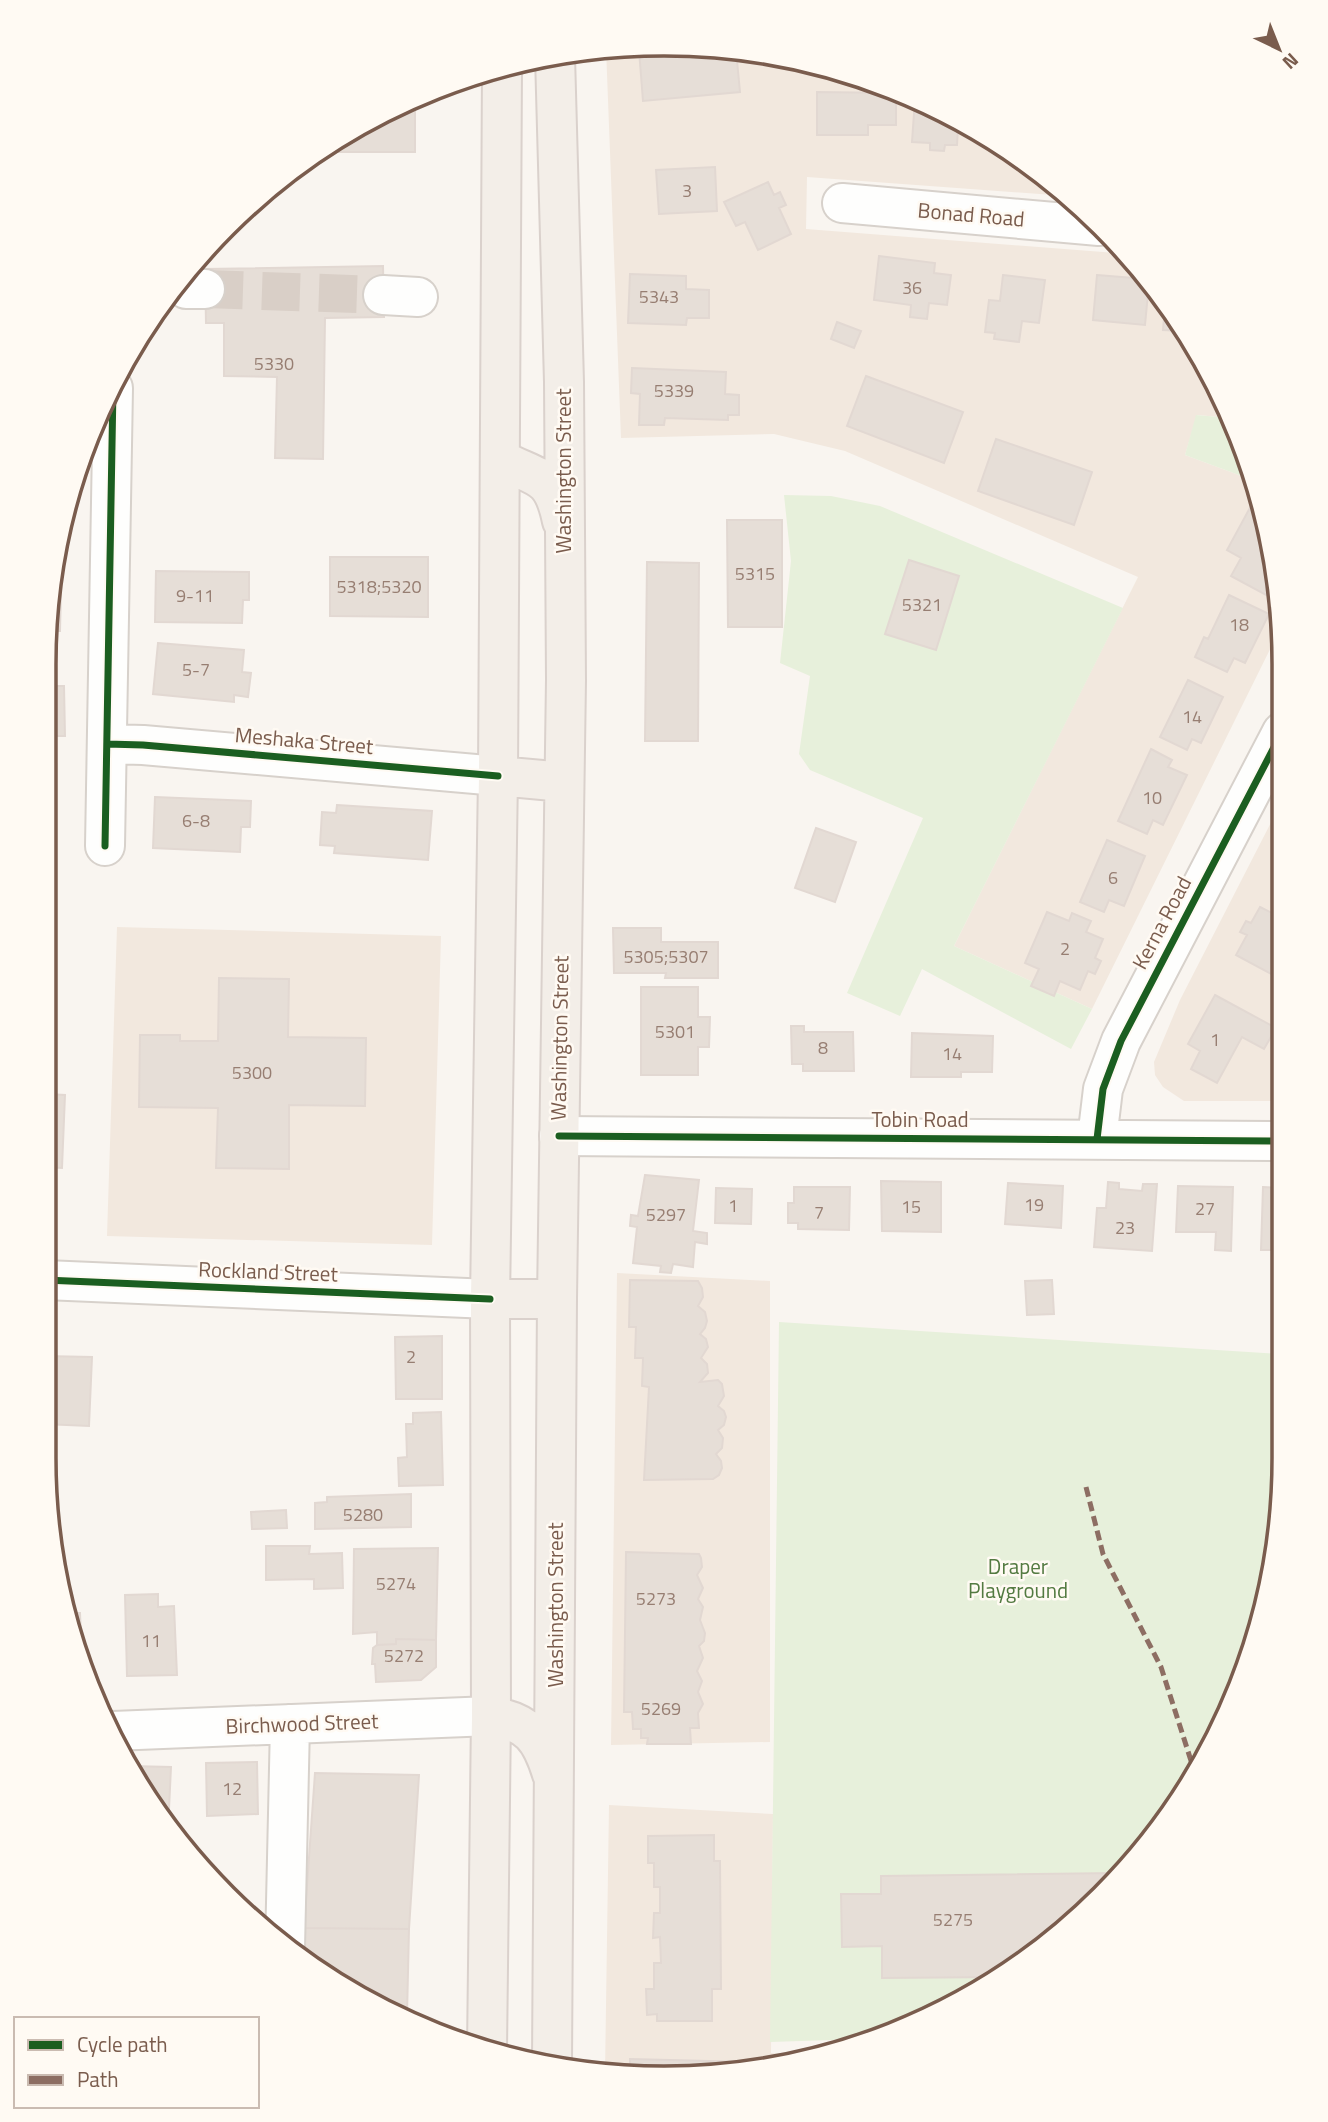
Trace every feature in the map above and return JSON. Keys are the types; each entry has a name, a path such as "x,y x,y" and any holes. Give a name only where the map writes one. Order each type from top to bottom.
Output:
{"main road":[{"name":"Washington Street","path":"552,2055 565,547 564,382 555,66"},
{"path":"487,2039 491,1716 490,1299 498,776 502,78"},
{"path":"500,459 515,468 529,471 549,487 561,515 565,547"},
{"path":"498,776 564,782"},
{"path":"490,1299 557,1299"},
{"path":"491,1716 521,1724 533,1734 542,1748 554,1782"}],"street":[{"name":"Bonad Road","path":"842,204 1084,225"},
{"path":"105,846 113,408"},
{"name":"Meshaka Street","path":"107,744 498,776"},
{"name":"Kerna Road","path":"1097,1139 1102,1089 1121,1041 1272,751"},
{"name":"Tobin Road","path":"559,1136 1272,1142"},
{"name":"Rockland Street","path":"56,1280 490,1299"},
{"name":"Birchwood Street","path":"121,1731 491,1716"},
{"path":"285,1933 290,1724"}],"shaded area":[{"path":"664,56 743,61 783,68 859,88 897,102 968,137 1002,158 1050,195 807,177 806,229 1111,253 1121,263 1170,326 1191,360 1219,417 1197,415 1185,455 1242,476 1260,545 1267,585 1272,646 1092,1009 954,946 1138,577 845,451 774,434 621,438 606,59"},
{"path":"1272,821 1272,1101 1184,1101 1163,1087 1155,1075 1154,1062 1180,1000"},
{"path":"117,927 441,936 432,1245 107,1236"},
{"path":"617,1273 770,1281 770,1742 611,1745"},
{"path":"609,1805 773,1814 771,2053 783,2054 704,2065 605,2063"}],"green space":[{"path":"1196,415 1219,417 1242,476 1185,455"},
{"path":"784,495 831,496 880,506 1123,608 954,946 1092,1009 1071,1049 922,969 900,1016 847,993 923,818 810,770 799,754 810,676 780,663 791,561"},
{"name":"Draper Playground","path":"779,1322 1272,1353 1271,1498 1260,1577 1240,1653 1226,1691 1191,1762 1170,1796 1121,1859 1094,1888 1034,1940 968,1985 897,2020 839,2040 770,2042"}],"building":[{"path":"640,57 704,57 737,60 740,92 643,101"},
{"path":"817,92 872,93 896,102 896,125 868,125 868,135 817,135"},
{"path":"415,110 415,152 336,152"},
{"path":"914,110 958,132 957,145 945,145 944,151 930,150 930,143 912,142"},
{"path":"715,167 717,211 659,214 656,170"},
{"path":"768,182 774,195 780,192 786,205 779,208 791,234 758,250 745,222 736,226 724,202"},
{"path":"879,256 935,263 934,273 951,275 947,305 929,303 927,319 910,317 911,305 874,300"},
{"path":"383,266 384,317 325,318 323,459 275,458 277,377 224,376 224,323 206,323 205,269"},
{"path":"630,274 686,276 686,289 709,290 709,318 687,318 686,325 628,323"},
{"path":"1003,275 1045,280 1039,323 1022,321 1019,342 994,339 995,333 985,332 989,300 1000,301"},
{"path":"1097,275 1133,278 1148,296 1145,325 1093,320"},
{"path":"1164,318 1173,331 1163,330"},
{"path":"837,322 861,331 854,348 831,339"},
{"path":"632,368 726,372 725,394 739,395 739,415 728,415 728,420 665,418 664,425 639,425 640,394 631,393"},
{"path":"866,376 963,412 944,463 847,426"},
{"path":"996,439 1092,472 1074,525 978,491"},
{"path":"1251,506 1267,585 1266,595 1231,576 1241,558 1227,550"},
{"path":"727,520 782,520 782,627 728,627"},
{"path":"330,557 428,557 428,617 330,616"},
{"path":"909,560 959,576 936,650 885,634"},
{"path":"647,562 699,563 698,741 645,741"},
{"path":"156,571 249,572 249,600 243,600 242,623 155,622"},
{"path":"61,588 60,631 57,631"},
{"path":"1229,595 1269,614 1245,663 1234,658 1227,672 1195,657 1204,637 1208,639"},
{"path":"158,643 244,650 242,672 251,673 248,697 234,695 234,702 153,694"},
{"path":"1188,680 1223,697 1201,743 1192,739 1187,750 1160,737"},
{"path":"56,686 64,686 65,736 56,736"},
{"path":"1151,749 1172,760 1168,767 1187,775 1163,825 1153,820 1147,834 1118,821"},
{"path":"155,797 251,801 250,827 241,827 240,852 153,848"},
{"path":"337,805 432,811 428,860 334,853 335,846 320,845 322,812 336,813"},
{"path":"816,828 856,842 835,902 795,888"},
{"path":"1107,840 1145,856 1124,906 1109,900 1104,912 1080,902"},
{"path":"1260,907 1272,913 1272,974 1236,955 1247,935 1240,932 1246,921 1251,923"},
{"path":"1047,912 1069,921 1072,913 1091,921 1086,932 1103,939 1095,958 1101,961 1095,974 1088,971 1080,990 1060,981 1054,996 1031,986 1039,969 1025,963"},
{"path":"613,928 661,928 661,942 718,942 718,978 665,978 666,973 614,973"},
{"path":"219,978 289,979 288,1037 366,1038 365,1106 289,1105 289,1169 216,1168 218,1108 139,1107 140,1035 180,1035 180,1041 218,1041"},
{"path":"641,987 698,987 698,1017 710,1017 709,1047 698,1047 698,1075 641,1075"},
{"path":"1215,995 1272,1026 1272,1035 1264,1049 1242,1037 1217,1083 1191,1069 1200,1051 1188,1044"},
{"path":"791,1026 804,1026 804,1032 853,1032 854,1071 803,1071 803,1064 792,1064"},
{"path":"912,1033 993,1036 992,1072 961,1072 961,1077 911,1077"},
{"path":"56,1095 65,1095 62,1168 56,1168"},
{"path":"645,1175 699,1180 693,1231 707,1233 707,1244 695,1242 693,1267 673,1264 671,1273 660,1272 661,1266 633,1263 637,1227 630,1226 631,1215 638,1216"},
{"path":"881,1181 941,1182 941,1232 882,1231"},
{"path":"1108,1182 1119,1183 1119,1189 1142,1191 1143,1184 1157,1184 1152,1251 1094,1247 1097,1208 1106,1208"},
{"path":"1008,1183 1063,1186 1061,1228 1005,1224"},
{"path":"1178,1186 1233,1187 1231,1251 1215,1250 1216,1232 1176,1232"},
{"path":"794,1187 850,1187 849,1230 798,1229 798,1223 788,1223 788,1203 794,1203"},
{"path":"1263,1187 1272,1188 1272,1250 1261,1250"},
{"path":"716,1188 752,1189 751,1224 715,1223"},
{"path":"630,1280 698,1281 702,1288 703,1297 698,1306 705,1312 707,1321 700,1334 706,1339 708,1347 701,1358 707,1364 708,1373 700,1382 718,1380 722,1384 724,1396 718,1406 726,1417 724,1425 718,1430 723,1438 722,1448 716,1454 722,1468 719,1475 713,1479 644,1480 649,1387 642,1386 643,1358 635,1358 636,1327 629,1327"},
{"path":"1052,1280 1054,1314 1027,1315 1025,1281"},
{"path":"442,1336 442,1399 396,1399 395,1337"},
{"path":"56,1356 92,1357 89,1426 56,1425"},
{"path":"441,1412 443,1485 399,1486 398,1458 407,1457 406,1424 413,1424 413,1413"},
{"path":"411,1494 411,1527 315,1529 315,1503 327,1502 327,1497"},
{"path":"286,1510 287,1528 252,1529 251,1512"},
{"path":"266,1546 310,1546 309,1554 342,1553 343,1588 314,1589 314,1579 266,1580"},
{"path":"438,1548 436,1640 396,1639 396,1644 377,1645 377,1632 353,1634 354,1549"},
{"path":"626,1552 699,1554 701,1558 702,1567 697,1575 703,1588 698,1599 703,1607 700,1620 705,1633 704,1641 699,1646 703,1658 697,1671 702,1681 698,1692 703,1704 698,1713 699,1728 690,1728 691,1744 647,1744 648,1738 641,1738 641,1729 633,1729 632,1712 624,1712"},
{"path":"158,1594 158,1607 174,1606 177,1675 127,1676 125,1595"},
{"path":"396,1639 436,1640 436,1667 421,1680 376,1682 375,1664 372,1664 373,1648 377,1645 396,1644"},
{"path":"257,1762 258,1814 207,1816 206,1763"},
{"path":"140,1766 171,1767 169,1809 158,1796"},
{"path":"315,1773 419,1775 409,1929 304,1928"},
{"path":"714,1835 714,1861 720,1861 721,1989 712,1989 712,2021 657,2021 657,2014 647,2015 646,1989 654,1989 654,1963 661,1963 660,1937 653,1938 654,1913 660,1913 660,1887 654,1887 654,1863 648,1863 648,1836"},
{"path":"1108,1873 1065,1915 981,1977 882,1978 882,1946 842,1947 841,1894 881,1894 881,1876"},
{"path":"304,1928 409,1929 407,2009 360,1985 304,1948"},
{"path":"630,2059 736,2062 704,2065 630,2065"}],"tunnel":[{"path":"205,289 383,295"}],"marked path":[{"path":"1086,1487 1103,1554 1161,1667 1191,1761"}],"cycle path":[{"path":"105,846 113,408"},
{"path":"107,744 498,776"},
{"path":"1097,1139 1103,1089 1121,1041 1272,751"},
{"path":"559,1136 1272,1141"},
{"path":"56,1280 490,1299"}]}
